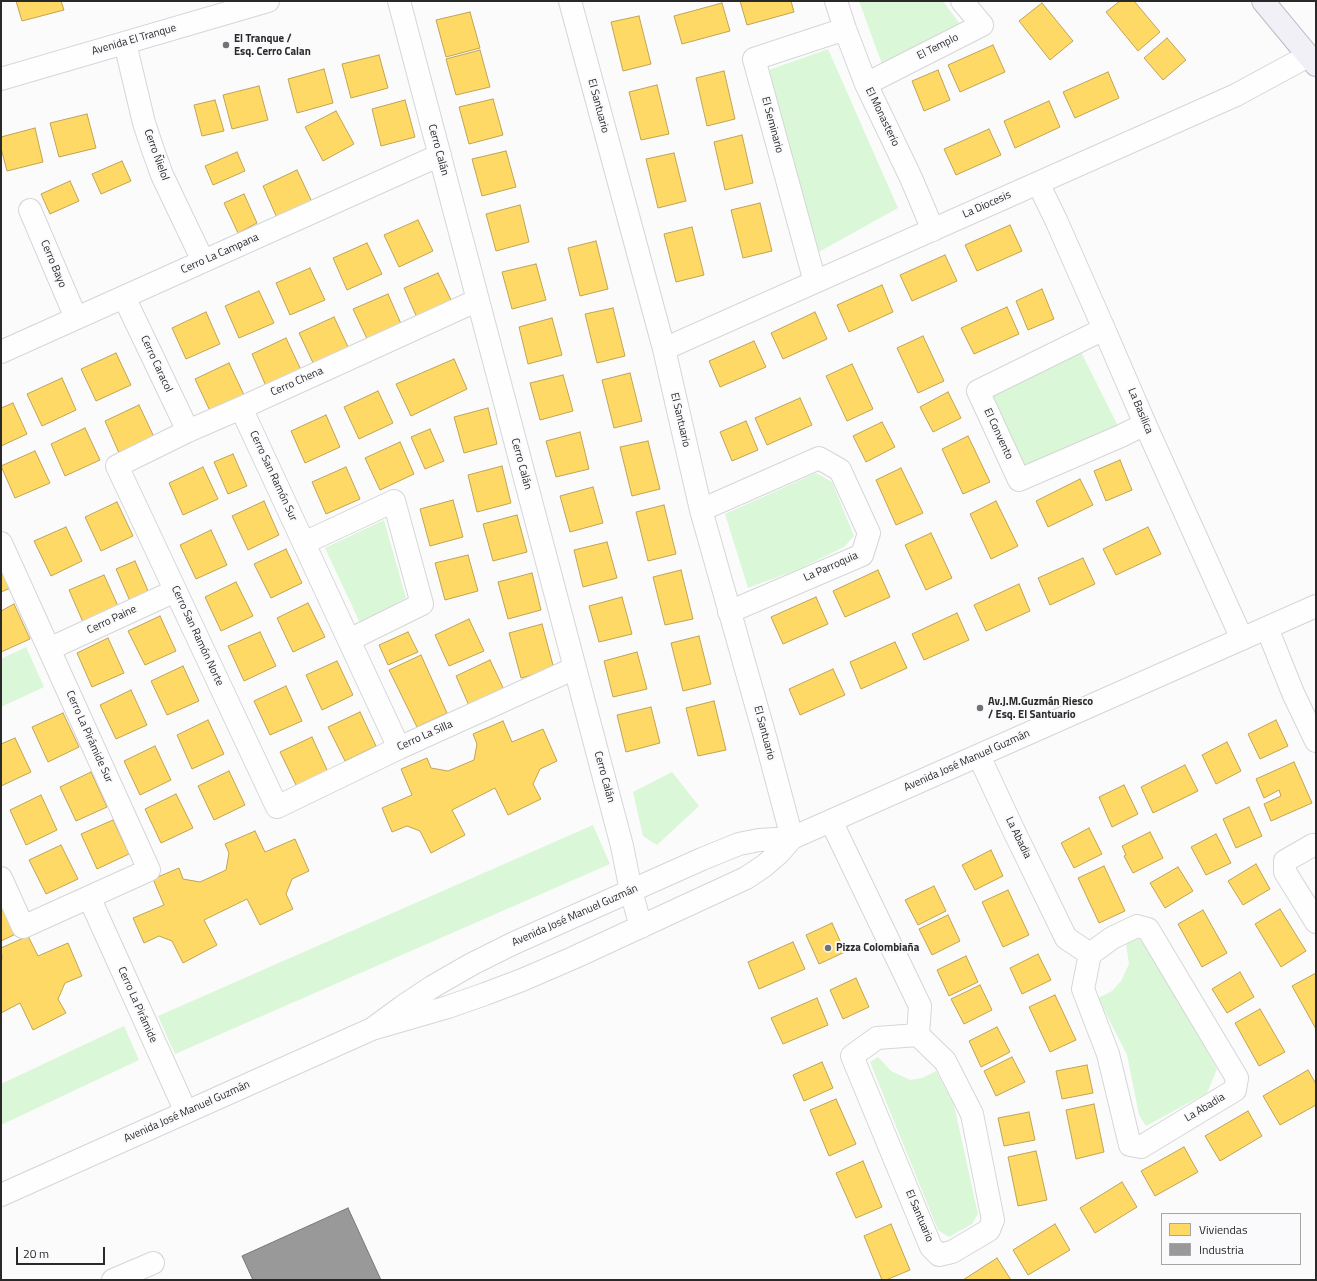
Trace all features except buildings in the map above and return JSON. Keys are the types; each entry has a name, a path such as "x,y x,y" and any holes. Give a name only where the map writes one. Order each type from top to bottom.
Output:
{"main road":[{"path":"1263,1 1312,61"}],"street":[{"name":"Avenida El Tranque","path":"1,79 268,1"},
{"name":"Cerro Calán","path":"399,1 622,846 631,891 641,927"},
{"name":"El Santuario","path":"570,1 664,349 701,510 792,838"},
{"name":"El Monasterio","path":"836,1 844,29 866,84 911,178 933,230"},
{"name":"El Templo","path":"866,84 982,25 962,1"},
{"name":"El Seminario","path":"815,282 754,59 844,29"},
{"name":"Cerro Ñielol","path":"125,43 144,123 153,150 162,175 203,262"},
{"name":"La Diocesis","path":"664,349 1312,61"},
{"name":"Cerro La Campana","path":"1,352 440,155"},
{"name":"La Basilica","path":"1038,182 1242,638"},
{"name":"Cerro Bayo","path":"30,210 76,318"},
{"name":"Cerro Caracol","path":"124,296 188,431"},
{"name":"Cerro Chena","path":"116,466 188,431 478,300"},
{"name":"El Convento","path":"1104,329 978,391 1019,480 1121,436 1145,424"},
{"name":"Cerro San Ramón Sur","path":"241,408 399,748"},
{"name":"La Parroquia","path":"701,510 819,458 840,470 869,533 862,555 730,612"},
{"name":"Cerro San Ramón Norte","path":"116,466 277,807"},
{"path":"304,543 394,501 422,604 349,640"},
{"name":"Cerro La Pirámide Sur","path":"1,543 149,870 89,897"},
{"name":"Cerro Paine","path":"49,649 175,590"},
{"name":"Avenida José Manuel Guzmán","path":"372,1029 432,987 472,964 512,944 738,844 759,840 792,838 1316,606"},
{"path":"1267,628 1293,693 1316,741"},
{"name":"Cerro La Silla","path":"277,807 399,748 575,668"},
{"name":"La Abadia","path":"979,756 1066,938 1090,954"},
{"path":"831,821 920,1006 918,1035"},
{"name":"Avenida José Manuel Guzmán","path":"1,1195 372,1029 448,1007 493,991 522,980 641,927 746,878 764,866 779,853 792,838"},
{"path":"1316,845 1313,845 1285,861 1286,872 1316,922"},
{"path":"1,878 23,927 89,897"},
{"name":"Cerro La Pirámide","path":"89,897 186,1112"},
{"name":"La Abadia","path":"1137,926 1148,929 1237,1078 1235,1090 1141,1147 1130,1145 1108,1054 1083,989 1090,954 1112,938 1137,926"},
{"name":"El Santuario","path":"918,1035 946,1061 972,1114 993,1220 989,1230 952,1252 939,1255 931,1247 852,1056 877,1038 918,1035"},
{"path":"113,1280 153,1262"}],"green space":[{"path":"859,1 943,1 960,24 882,64"},
{"path":"828,49 898,208 817,253 769,70"},
{"path":"1081,352 1118,426 1026,470 990,395"},
{"path":"816,473 832,482 854,536 844,547 799,569 748,588 725,514"},
{"path":"384,520 406,598 360,623 325,548"},
{"path":"26,647 44,687 1,707 1,659"},
{"path":"672,772 699,806 657,845 643,836 633,792"},
{"path":"593,825 610,864 175,1054 158,1016"},
{"path":"1136,937 1147,945 1217,1069 1207,1093 1146,1126 1139,1115 1127,1055 1098,998 1112,991 1121,981 1129,964 1126,943"},
{"path":"124,1026 139,1060 1,1125 1,1084"},
{"path":"878,1057 891,1071 910,1080 922,1078 936,1071 954,1105 978,1214 972,1224 949,1237 938,1230 870,1062"}],"place":[{"name":"El Tranque / Esq. Cerro Calan","path":"226,45"},
{"name":"Av.J.M.Guzmán Riesco / Esq. El Santuario","path":"980,708"},
{"name":"Pizza Colombiaña","path":"828,948"}]}
